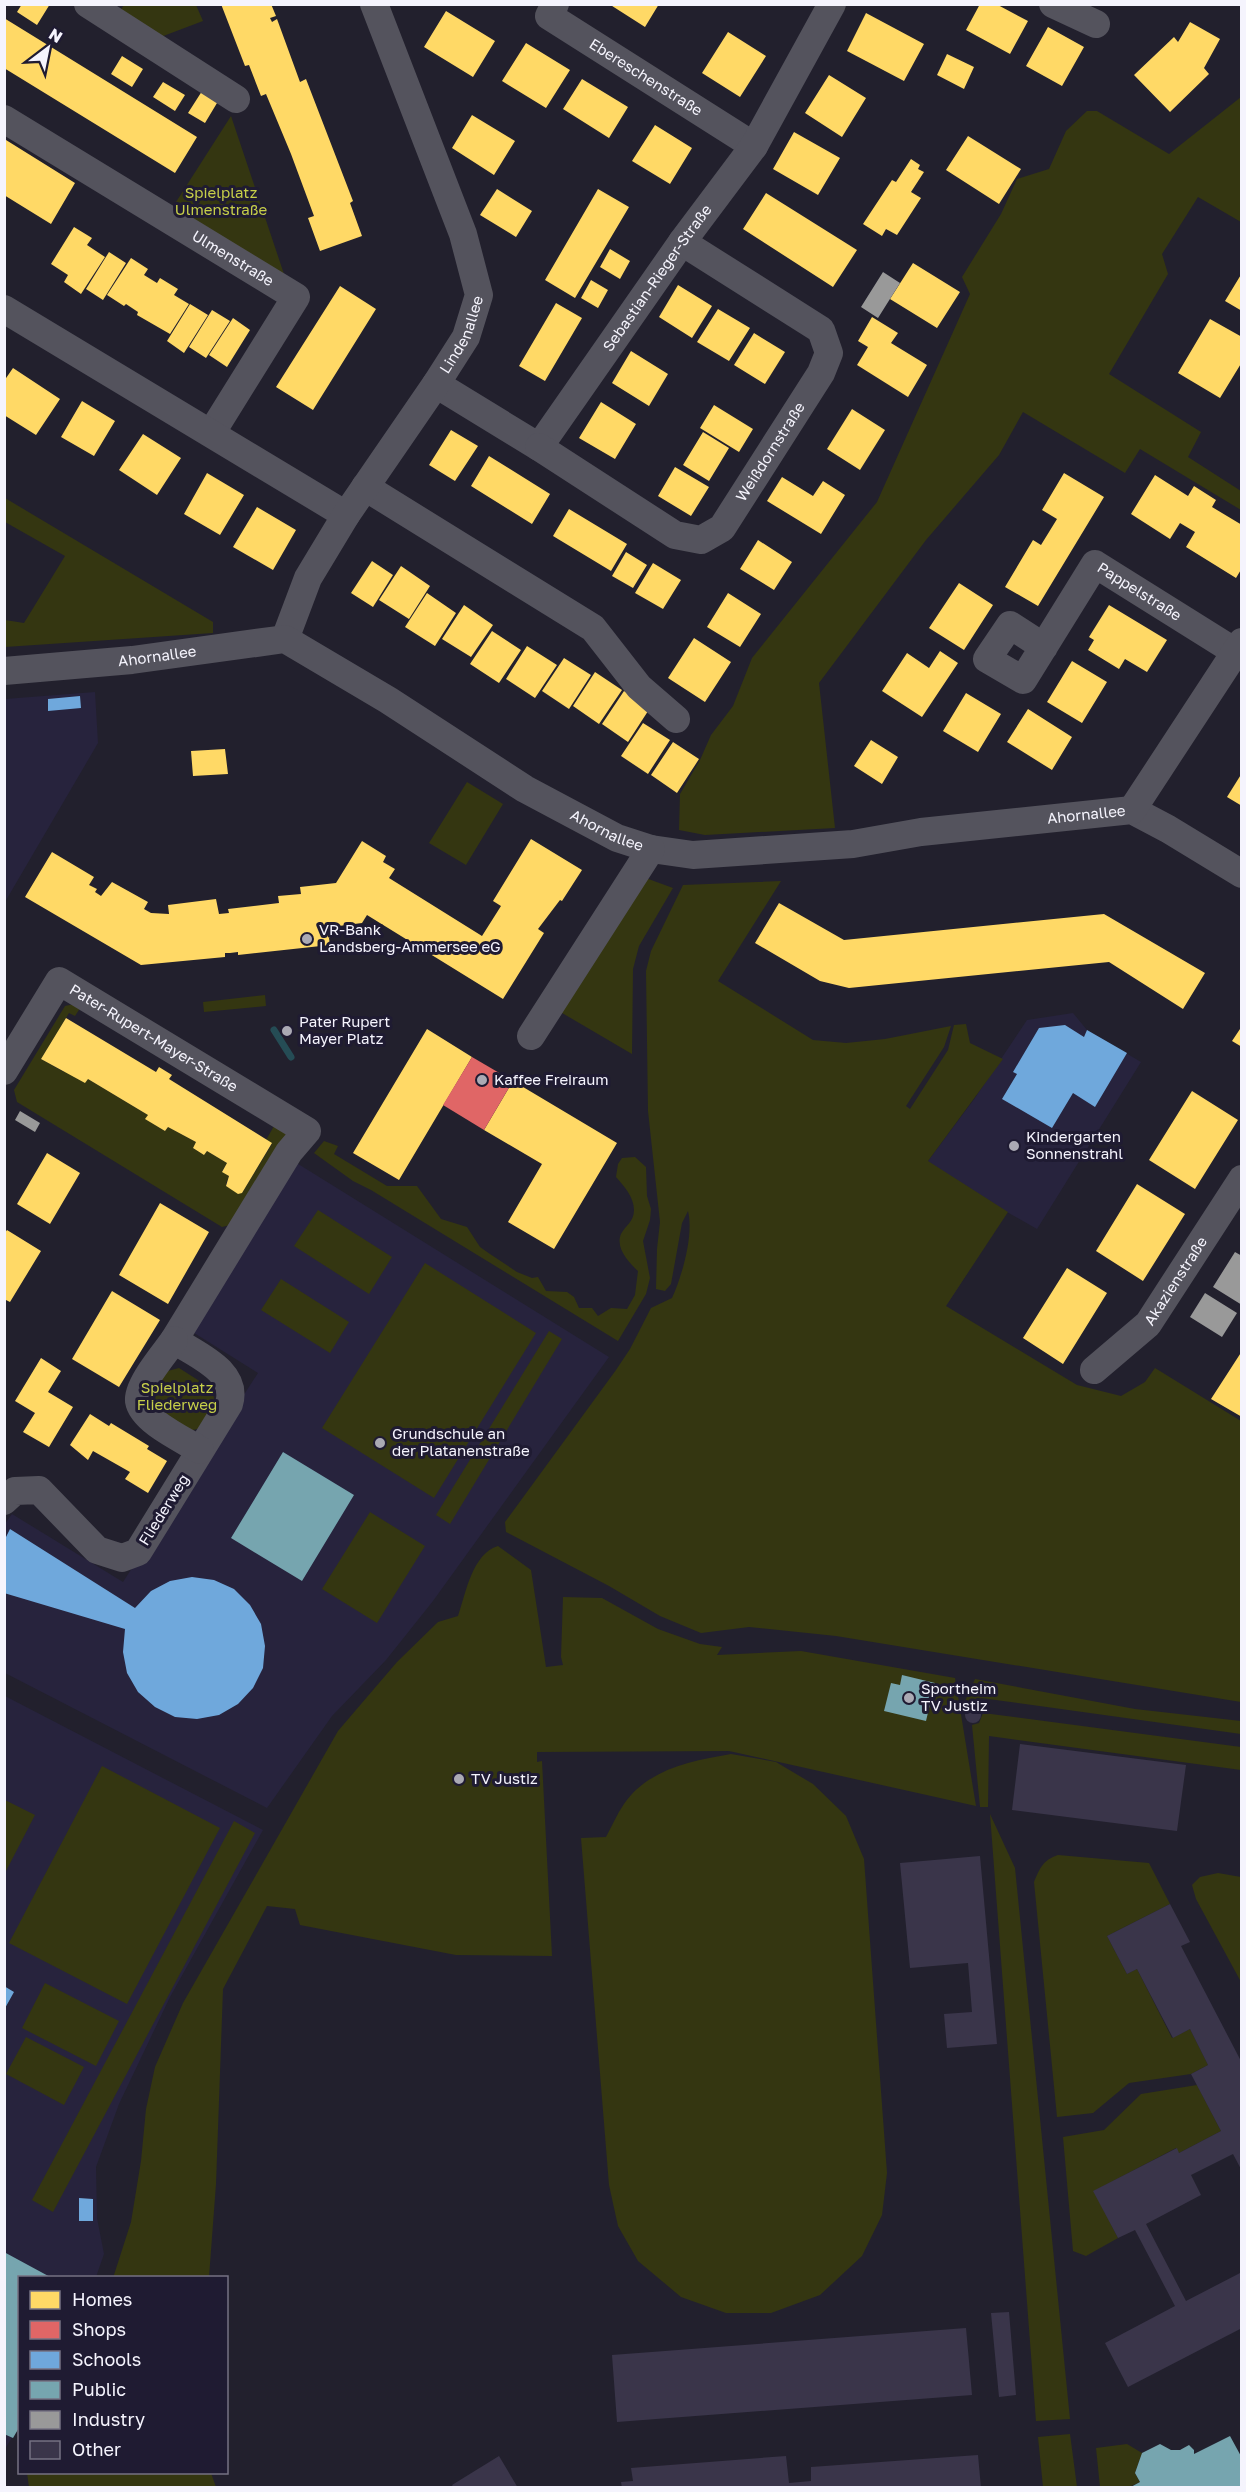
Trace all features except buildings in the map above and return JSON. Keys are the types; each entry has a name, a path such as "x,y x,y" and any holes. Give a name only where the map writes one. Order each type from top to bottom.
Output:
{"street":[{"path":"88,4 236,99"},
{"name":"Lindenallee","path":"285,639 308,578 346,515 466,337 479,295 463,234 374,4"},
{"name":"Ebereschenstraße","path":"555,4 549,16 754,146"},
{"name":"Sebastian-Rieger-Straße","path":"539,447 682,242 754,146 832,4"},
{"path":"1053,4 1096,24"},
{"name":"Ulmenstraße","path":"4,118 296,297 212,432"},
{"name":"Weißdornstraße","path":"539,447 675,535 701,540 722,528 821,373 829,353 821,330 682,242"},
{"path":"4,309 212,432 346,515"},
{"path":"436,384 539,447"},
{"path":"365,487 593,628 639,687 676,719"},
{"name":"Pappelstraße","path":"1044,647 1095,564 1238,647 1132,810"},
{"name":"Ahornallee","path":"4,671 132,660 285,639 388,700 525,789 617,838 651,849 693,855 853,844 921,832 1132,810 1178,834 1242,874"},
{"path":"531,1036 651,849"},
{"name":"Pater-Rupert-Mayer-Straße","path":"4,1071 59,981 307,1131 289,1152 174,1340"},
{"name":"Akazienstraße","path":"1094,1370 1148,1324 1242,1179"},
{"path":"174,1340 141,1390 139,1402 150,1419 200,1450"},
{"name":"Fliederweg","path":"4,1501 15,1491 39,1490 98,1550 122,1558 138,1552 229,1404 230,1389 224,1374 174,1340"}],"shaded area":[{"path":"95,692 98,743 5,902 5,699"},
{"name":"Kindergarten Sonnenstrahl","path":"1073,1013 1087,1030 1141,1062 1037,1229 1007,1212 946,1306 928,1161 975,1098 1027,1020"},
{"name":"Grundschule an der Platanenstraße","path":"295,1162 609,1357 433,1601 386,1660 332,1716 267,1808 5,1673 4,1525 12,1514 123,1582 258,1373 191,1331"},
{"path":"5,1696 263,1830 170,1997 119,2104 96,2167 97,2218 104,2254 96,2276 18,2276 18,2428 5,2449"}],"green space":[{"path":"124,5 196,5 203,21 158,38 119,12"},
{"path":"1241,97 1241,222 1198,197 1162,254 1168,274 1109,374 1201,432 1188,457 1241,491 1241,510 1140,449 1125,473 1023,412 999,455 926,540 819,683 835,828 705,835 679,830 680,794 700,760 711,735 733,706 752,658 877,502 970,294 962,277 1001,214 1017,179 1049,169 1066,131 1087,111 1097,111 1169,154"},
{"name":"Spielplatz Ulmenstraße","path":"231,116 288,286 169,213"},
{"path":"5,498 213,622 213,633 5,647 5,620 24,623 65,556 5,522"},
{"path":"467,782 503,804 466,865 429,843"},
{"path":"643,877 673,888 639,946 633,969 632,1054 557,1010"},
{"path":"781,881 718,981 813,1040 846,1043 885,1039 951,1026 944,1047 906,1106 910,1109 948,1050 954,1025 966,1024 970,1043 1003,1059 928,1161 1008,1212 946,1306 1077,1385 1121,1396 1145,1382 1155,1368 1241,1421 1241,1702 836,1636 749,1627 701,1633 660,1616 609,1586 506,1532 505,1522 616,1370 630,1349 651,1308 672,1298 683,1267 689,1232 688,1211 682,1223 671,1284 665,1291 656,1289 660,1222 648,1111 646,971 651,951 683,885"},
{"path":"265,995 266,1006 204,1012 203,1002"},
{"path":"84,1002 75,1016 69,1013 41,1059 64,1072 88,1079 148,1115 146,1119 165,1131 168,1127 196,1142 193,1148 204,1155 207,1151 227,1163 222,1171 229,1176 226,1186 242,1193 272,1144 266,1140 278,1119 288,1135 234,1224 222,1227 17,1102 14,1090 65,1006"},
{"path":"324,1141 338,1146 334,1154 387,1186 417,1186 441,1219 467,1227 480,1247 490,1254 517,1272 532,1278 538,1277 546,1291 567,1292 574,1297 579,1308 592,1308 598,1316 611,1308 627,1309 635,1295 638,1271 624,1255 620,1245 621,1234 633,1218 634,1205 628,1192 616,1177 618,1164 622,1158 635,1157 646,1167 647,1196 651,1209 643,1241 650,1278 646,1294 618,1341 353,1181 314,1153"},
{"path":"318,1210 392,1257 369,1294 294,1246"},
{"path":"425,1263 536,1333 434,1498 322,1428"},
{"path":"281,1279 349,1322 330,1353 261,1310"},
{"path":"549,1331 562,1339 450,1524 436,1515"},
{"name":"Spielplatz Fliederweg","path":"179,1368 212,1389 216,1408 205,1427 185,1432 152,1411 148,1392 160,1373"},
{"path":"370,1512 425,1546 377,1623 322,1589"},
{"path":"498,1546 531,1570 546,1667 563,1665 561,1657 563,1597 602,1598 658,1629 700,1644 722,1647 717,1655 801,1651 955,1678 976,1806 729,1751 537,1752 537,1762 542,1761 552,1956 456,1955 300,1925 295,1909 267,1906 223,1989 216,2184 209,2276 114,2276 131,2222 141,2161 146,2109 155,2067 183,2003 338,1731 397,1662 438,1622 458,1616 471,1575 489,1550"},
{"path":"975,1679 1135,1709 1241,1721 1241,1734 981,1698 961,1710"},
{"path":"983,1713 1241,1747 1241,1770 989,1736 988,1807 980,1807 972,1725 979,1723"},
{"path":"731,1754 776,1762 813,1784 846,1816 864,1859 887,2173 882,2215 862,2256 820,2295 771,2313 726,2313 681,2297 638,2261 618,2226 609,2185 581,1838 606,1837 621,1808 645,1782 686,1764"},
{"path":"102,1766 220,1828 127,2004 9,1943"},
{"path":"5,1800 35,1815 5,1873"},
{"path":"990,1814 1015,1868 1070,2419 1036,2421"},
{"path":"234,1821 255,1833 53,2212 32,2200"},
{"path":"1058,1855 1149,1863 1170,1904 1107,1936 1127,1974 1137,1969 1172,2038 1190,2029 1208,2065 1191,2074 1129,2083 1093,2113 1057,2117 1034,1882 1043,1865"},
{"path":"1218,1873 1241,1877 1241,1982 1196,1899 1192,1885 1200,1877"},
{"path":"45,1983 119,2021 96,2066 22,2028"},
{"path":"26,2037 84,2067 64,2105 6,2074"},
{"path":"1197,2085 1221,2131 1179,2153 1176,2148 1094,2191 1118,2238 1086,2256 1073,2251 1063,2137 1104,2130 1141,2094"},
{"path":"1070,2434 1077,2487 1043,2487 1038,2437"},
{"path":"1127,2444 1142,2453 1135,2473 1140,2482 1129,2487 1100,2487 1096,2448"},
{"path":"27,2474 211,2474 216,2487 29,2487"}],"waterway":[{"path":"274,1030 291,1057"}],"place":[{"name":"VR-Bank Landsberg-Ammersee eG","path":"307,939"},
{"name":"Pater Rupert Mayer Platz","path":"287,1031"},
{"name":"Kaffee Freiraum","path":"482,1080"},
{"name":"Kindergarten Sonnenstrahl","path":"1014,1146"},
{"name":"Grundschule an der Platanenstraße","path":"380,1443"},
{"name":"Sportheim TV Justiz","path":"909,1698"},
{"name":"TV Justiz","path":"459,1779"}]}
